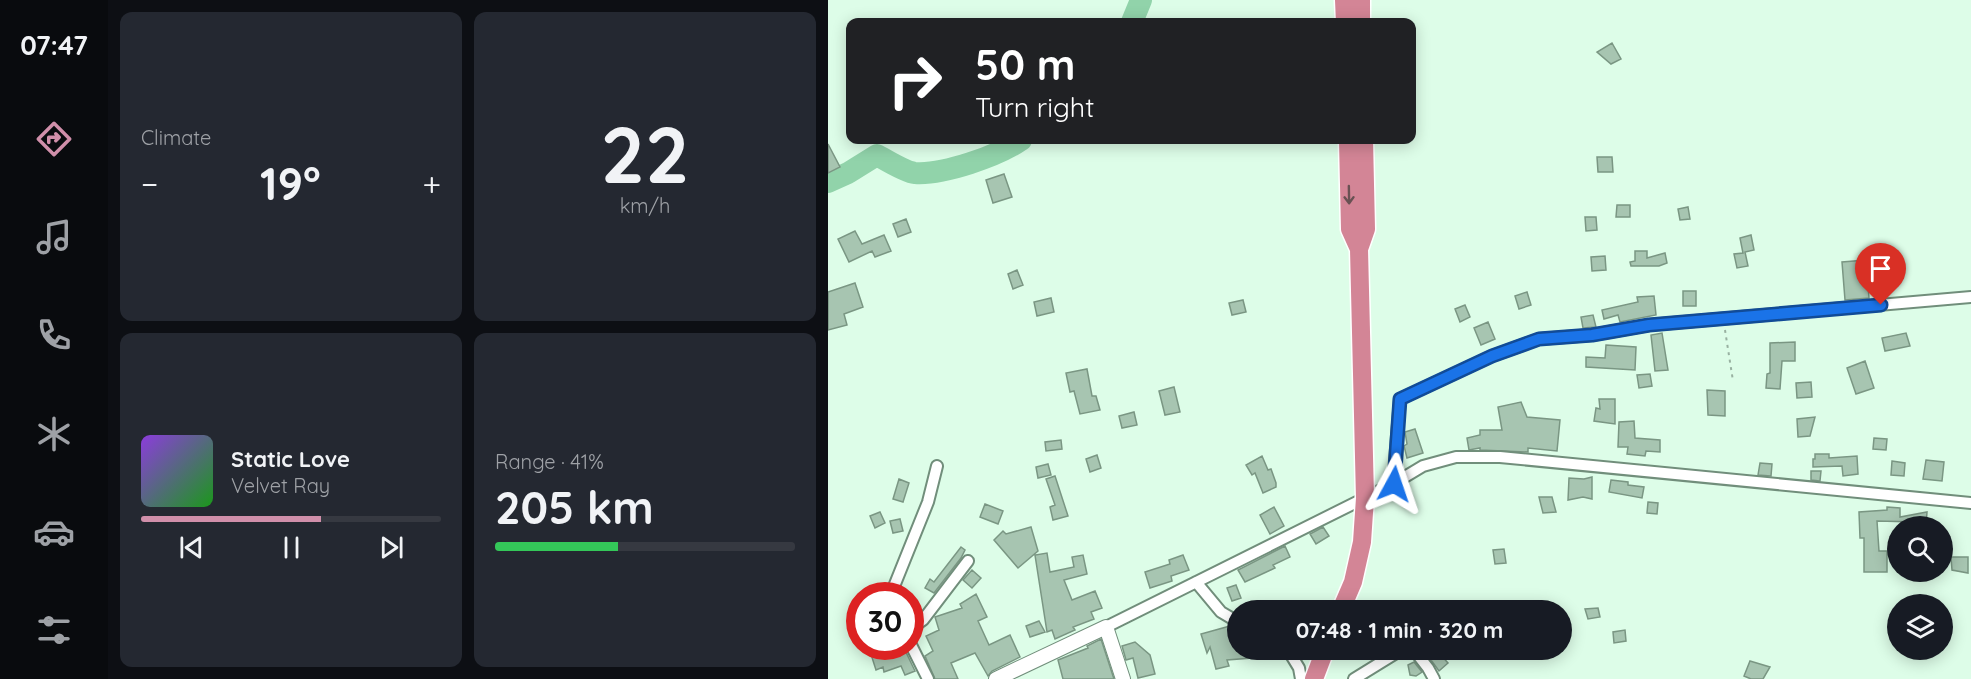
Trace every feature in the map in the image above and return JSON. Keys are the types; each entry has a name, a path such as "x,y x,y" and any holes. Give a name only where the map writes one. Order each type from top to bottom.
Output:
{"highway":[{"path":"1344,0 1345,18"},
{"path":"1361,0 1361,18"},
{"path":"1348,144 1350,229 1359,249"},
{"path":"1345,600 1353,582 1362,542 1365,498 1359,249 1366,229 1364,144"},
{"path":"1314,679 1321,660"}],"street":[{"path":"1394,484 1400,399 1492,356 1539,339 1592,335 1649,325 1971,297"},
{"path":"996,679 1394,484 1423,466 1456,457 1500,457 1971,502"},
{"path":"896,582 928,502 937,466"},
{"path":"924,619 968,561"},
{"path":"1196,582 1221,612 1227,616"},
{"path":"1106,627 1123,679"},
{"path":"918,660 928,679"},
{"path":"1294,660 1301,679"},
{"path":"1354,679 1385,660"},
{"path":"1422,660 1434,679"}],"path":[{"path":"1724,318 1733,381"}],"building":[{"path":"1612,43 1621,59 1611,64 1597,52"},
{"path":"828,144 840,167 828,173"},
{"path":"1597,157 1612,157 1613,172 1598,172"},
{"path":"1004,174 1012,197 993,203 986,180"},
{"path":"1617,205 1630,205 1630,217 1616,217"},
{"path":"1688,207 1690,219 1680,220 1678,209"},
{"path":"1585,217 1596,217 1597,230 1586,231"},
{"path":"906,219 911,232 898,237 893,224"},
{"path":"855,231 862,244 884,235 891,251 875,257 872,251 849,262 838,239"},
{"path":"1751,235 1754,250 1745,252 1748,266 1737,268 1734,254 1743,253 1740,238"},
{"path":"1635,251 1647,251 1647,258 1665,253 1667,263 1659,266 1631,266 1630,262 1635,261"},
{"path":"1605,256 1606,270 1592,271 1591,257"},
{"path":"1866,260 1869,298 1845,300 1842,262"},
{"path":"1017,270 1023,285 1013,289 1008,274"},
{"path":"855,283 863,307 844,314 847,325 828,330 828,292"},
{"path":"1683,291 1696,291 1696,306 1683,306"},
{"path":"1527,292 1531,305 1519,309 1515,296"},
{"path":"1654,296 1656,315 1620,322 1618,315 1604,319 1602,310 1638,302 1637,297"},
{"path":"1051,298 1054,312 1037,316 1034,302"},
{"path":"1243,300 1246,312 1232,315 1229,303"},
{"path":"1465,305 1470,317 1460,322 1455,309"},
{"path":"1593,315 1596,327 1583,328 1581,317"},
{"path":"1488,322 1495,339 1481,345 1474,328"},
{"path":"1662,333 1668,370 1655,371 1651,335"},
{"path":"1906,333 1910,346 1885,351 1882,338"},
{"path":"1795,342 1795,361 1782,361 1780,389 1766,388 1767,374 1770,373 1770,343"},
{"path":"1606,345 1636,347 1635,370 1586,367 1586,357 1605,358"},
{"path":"1865,361 1874,388 1856,394 1847,368"},
{"path":"1087,369 1092,396 1096,396 1100,410 1080,414 1074,391 1070,392 1066,373"},
{"path":"1650,374 1652,386 1639,388 1637,375"},
{"path":"1811,382 1812,397 1797,398 1796,383"},
{"path":"1174,387 1180,412 1165,415 1159,391"},
{"path":"1707,390 1725,391 1725,416 1708,415"},
{"path":"1599,399 1615,399 1615,424 1594,421 1596,408 1600,409"},
{"path":"1521,402 1527,417 1560,420 1557,451 1528,448 1528,452 1480,450 1480,448 1469,450 1467,438 1480,435 1480,430 1502,430 1498,407"},
{"path":"1134,412 1137,425 1122,428 1119,416"},
{"path":"1815,417 1810,436 1798,437 1797,419"},
{"path":"1634,421 1635,438 1660,440 1660,452 1646,451 1645,456 1627,454 1628,447 1618,447 1619,422"},
{"path":"1415,429 1423,453 1407,458 1404,446 1407,444 1405,432"},
{"path":"1874,438 1887,439 1886,450 1873,449"},
{"path":"1061,440 1062,449 1046,451 1045,442"},
{"path":"1815,454 1829,454 1829,458 1857,456 1858,474 1843,476 1842,466 1813,467"},
{"path":"1097,455 1101,468 1090,472 1086,459"},
{"path":"1262,456 1268,470 1271,469 1276,483 1276,487 1263,493 1255,473 1252,475 1246,465"},
{"path":"1926,460 1944,462 1942,481 1923,479"},
{"path":"1892,461 1905,463 1904,476 1891,475"},
{"path":"1760,463 1772,464 1771,476 1758,475"},
{"path":"1048,464 1051,475 1038,478 1036,467"},
{"path":"1811,471 1821,471 1820,481 1811,480"},
{"path":"1055,476 1068,516 1053,520 1050,507 1055,505 1046,479"},
{"path":"1592,477 1592,499 1583,497 1568,500 1569,478"},
{"path":"899,479 909,483 903,502 893,499"},
{"path":"1611,480 1644,487 1642,498 1609,492"},
{"path":"1539,497 1552,497 1556,512 1543,513"},
{"path":"1648,502 1658,503 1657,514 1647,513"},
{"path":"985,504 1003,511 998,524 980,517"},
{"path":"1274,507 1284,526 1270,534 1260,515"},
{"path":"1887,507 1900,508 1900,516 1887,516 1887,521 1877,521 1879,551 1887,551 1887,572 1864,572 1864,538 1860,538 1859,512 1887,510"},
{"path":"880,512 885,523 875,528 870,516"},
{"path":"1927,512 1927,516 1905,516"},
{"path":"900,519 903,531 893,533 890,521"},
{"path":"1031,527 1038,551 1018,568 994,540 1003,531 1006,534"},
{"path":"1323,527 1329,536 1316,544 1310,534"},
{"path":"1285,546 1290,557 1273,565 1275,568 1245,582 1238,570"},
{"path":"961,547 965,550 961,558 934,593 925,588 930,579 934,582"},
{"path":"1504,549 1506,563 1495,564 1493,550"},
{"path":"1047,553 1050,572 1074,567 1072,557 1083,555 1087,574 1064,580 1072,600 1095,591 1102,608 1091,612 1094,619 1073,627 1075,630 1055,639 1052,630 1047,632 1035,555"},
{"path":"1183,555 1189,570 1171,576 1172,581 1150,588 1145,572 1170,564 1169,560"},
{"path":"1953,557 1968,557 1968,573 1953,570"},
{"path":"972,570 981,578 972,588 963,580"},
{"path":"1236,585 1241,598 1232,600 1227,588"},
{"path":"976,594 987,617 978,621 989,645 1010,635 1020,657 992,671 988,676 975,653 951,663 958,679 935,679 925,656 933,651 926,636 939,630 935,617 962,608 960,604"},
{"path":"1598,608 1600,617 1588,619 1585,609"},
{"path":"1039,621 1045,632 1030,637 1026,626"},
{"path":"1227,627 1229,666 1216,669 1210,647 1207,653 1201,634"},
{"path":"1625,630 1626,641 1614,643 1613,632"},
{"path":"1101,639 1114,679 1063,679 1058,660 1088,648 1087,646"},
{"path":"1135,642 1150,655 1155,674 1138,678 1133,658 1126,660 1122,646"},
{"path":"873,660 910,660 915,671 905,675 901,666 884,672 883,667 876,670"},
{"path":"1431,660 1445,660 1448,663 1439,671"},
{"path":"1750,661 1770,667 1763,679 1751,679 1744,676"},
{"path":"1414,662 1422,672 1416,676 1410,675 1408,665"}],"waterway":[{"path":"1134,18 1141,0"},
{"path":"828,182 877,155 906,170 927,173 955,168 1014,144"}],"route":[{"path":"1394,484 1400,399 1492,356 1539,339 1592,335 1649,325 1881,305"}]}
